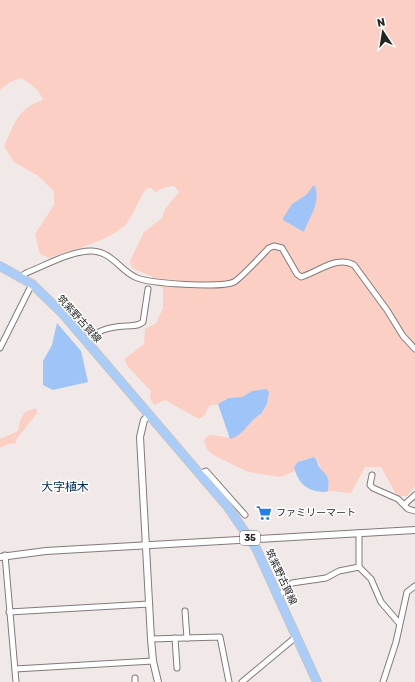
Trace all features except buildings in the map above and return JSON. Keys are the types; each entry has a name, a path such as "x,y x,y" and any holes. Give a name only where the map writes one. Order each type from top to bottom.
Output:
{"main road":[{"name":"筑紫野古賀線","path":"0,266 31,286 63,314 227,506 251,540 279,596 316,681"},
{"name":"筑紫野古賀線","path":"0,271 19,278"},
{"name":"筑紫野古賀線","path":"31,286 139,410 149,415"}],"street":[{"path":"19,278 26,273 76,254 91,251 110,257 136,278 160,282 227,284 238,280 269,248 274,246 282,248 297,274 301,277 338,262 348,262 354,265 387,310 403,336 415,349"},
{"path":"0,348 31,286"},
{"path":"86,341 98,331 126,326 138,326 144,322 148,289"},
{"path":"149,415 144,420 140,437 151,639 153,661 158,682"},
{"path":"199,474 206,471 245,515"},
{"path":"372,475 370,485 373,488 405,504 408,509 415,511"},
{"path":"405,504 415,495"},
{"path":"16,682 2,556 415,530"},
{"path":"358,533 359,567 371,579 381,602 399,623"},
{"path":"279,596 292,583 326,578 339,571 359,567"},
{"path":"383,682 396,642 407,592 415,586"},
{"path":"9,612 149,604"},
{"path":"185,611 187,638"},
{"path":"242,682 297,636"},
{"path":"151,639 220,637 229,682"},
{"path":"175,638 177,668"},
{"path":"15,669 153,661"}],"shaded area":[{"path":"0,0 415,0 415,486 407,496 397,496 381,467 365,467 351,493 328,491 329,485 317,460 302,460 294,467 295,471 280,477 248,472 213,455 207,449 204,442 206,437 211,435 233,438 261,414 259,391 252,391 242,397 229,398 218,404 209,406 205,415 199,419 165,400 154,405 150,398 151,391 128,367 124,359 144,344 145,329 156,323 163,308 163,289 151,276 132,268 130,261 144,232 162,218 165,209 179,192 174,186 166,187 155,192 151,188 146,189 132,215 126,224 119,230 90,244 49,258 40,254 35,234 54,205 54,191 38,176 14,162 4,146 14,124 22,112 43,100 37,90 21,78 10,82 0,90"},
{"path":"36,408 37,413 15,441 17,443 9,444 0,448 0,439 18,431 20,421 25,412"}],"water":[{"path":"313,186 315,186 317,199 314,210 304,232 283,220 283,218 292,204 306,195"},
{"path":"57,323 81,351 88,382 53,390 43,385 43,361 52,345"},
{"path":"266,389 269,392 267,404 261,414 239,435 230,439 218,404 229,398 242,397 252,391"},
{"path":"314,457 319,467 328,478 329,487 328,491 326,492 309,489 301,482 296,473 294,467 298,462"}],"place":[{"name":"ファミリーマート","path":"264,513"}],"district":[{"name":"大字植木","path":"65,487"}]}
